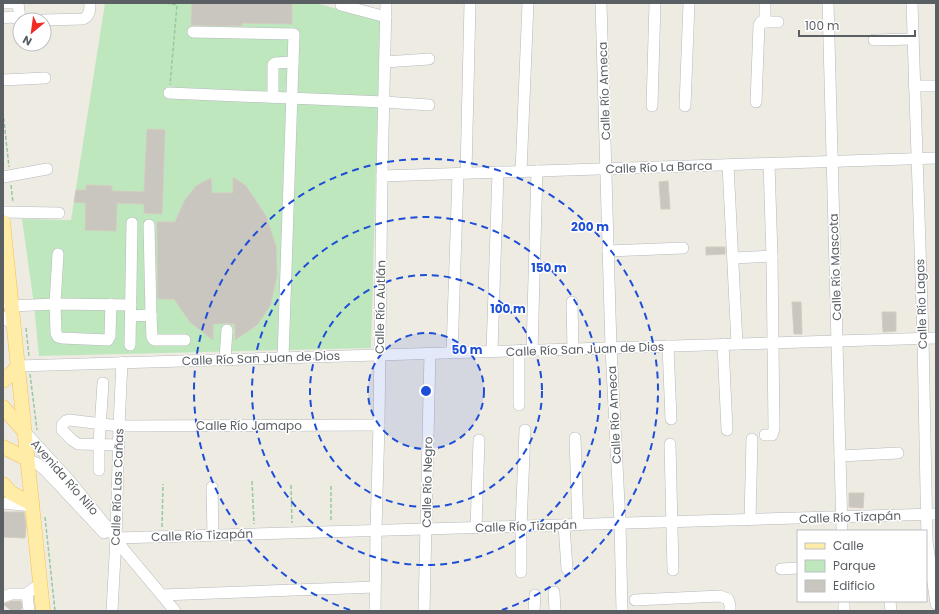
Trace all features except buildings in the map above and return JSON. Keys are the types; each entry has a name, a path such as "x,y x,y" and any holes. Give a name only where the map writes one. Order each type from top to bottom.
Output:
{"main road":[{"path":"3,222 8,320 18,366 43,611"},
{"path":"3,381 18,366"},
{"name":"Avenida Río Nilo","path":"3,407 24,431"},
{"name":"Avenida Río Nilo","path":"3,447 27,459"},
{"path":"3,484 11,493 32,505"}],"street":[{"path":"3,3 17,3"},
{"path":"52,20 86,18 89,13 90,3"},
{"name":"Calle Río Autlán","path":"375,611 386,3"},
{"path":"452,352 470,3"},
{"path":"521,172 528,3"},
{"name":"Calle Río Ameca","path":"601,3 611,348 620,524 622,611"},
{"path":"652,106 655,3"},
{"path":"685,106 689,3"},
{"path":"765,3 765,22"},
{"name":"Calle Río Mascota","path":"828,3 842,530"},
{"name":"Calle Río Lagos","path":"912,3 922,338 931,514 927,541 936,604"},
{"path":"341,5 386,18"},
{"path":"756,102 758,27 761,22 778,22"},
{"path":"193,32 294,34 283,358"},
{"path":"874,40 913,39"},
{"path":"385,62 429,59"},
{"path":"273,97 273,65 275,63 293,62"},
{"path":"3,80 45,78"},
{"path":"914,86 936,86"},
{"path":"169,93 428,105"},
{"name":"Calle Río La Barca","path":"382,176 936,158"},
{"path":"766,436 772,435 774,429 774,343 769,164"},
{"path":"728,165 737,344"},
{"path":"3,178 47,169"},
{"path":"532,350 537,171"},
{"path":"492,351 498,172"},
{"path":"3,212 59,213"},
{"path":"130,345 132,223"},
{"path":"149,224 152,339 185,340"},
{"path":"608,251 683,248"},
{"path":"58,254 55,304 56,333 58,337 107,340 110,337 111,304"},
{"path":"733,258 772,256"},
{"path":"572,302 572,349"},
{"path":"7,303 131,304"},
{"path":"131,316 151,315"},
{"path":"225,359 227,330"},
{"name":"Calle Río San Juan de Dios","path":"18,366 936,338"},
{"path":"723,344 727,430"},
{"path":"668,346 671,419"},
{"path":"518,350 519,405"},
{"name":"Calle Río Negro","path":"424,611 430,353"},
{"name":"Calle Río Las Cañas","path":"112,611 118,545 119,426 122,362"},
{"path":"99,470 103,383"},
{"name":"Calle Río Jamapo","path":"99,444 78,444 74,442 62,430 63,424 69,420 119,426 379,425"},
{"path":"521,572 521,526 525,430"},
{"name":"Avenida Río Nilo","path":"24,431 69,480 118,545"},
{"path":"575,438 578,525"},
{"path":"750,520 752,439"},
{"path":"476,528 479,440"},
{"path":"99,444 119,446"},
{"path":"670,444 673,570"},
{"path":"840,456 898,453"},
{"name":"Avenida Río Nilo","path":"27,459 38,464 45,470 118,545 175,611"},
{"path":"212,487 213,535"},
{"path":"3,503 32,505"},
{"name":"Calle Río Tizapán","path":"118,545 162,536 931,514"},
{"path":"564,525 567,569"},
{"path":"781,569 797,568"},
{"path":"3,597 11,594 27,594 40,584"},
{"path":"162,595 375,587"},
{"path":"554,592 555,611"},
{"path":"27,594 29,611"},
{"path":"534,595 534,611"},
{"path":"635,600 720,596 728,599 730,611"}],"path":[{"path":"166,3 177,5 169,93"},
{"path":"252,481 254,534"},
{"path":"162,536 163,484"},
{"path":"291,485 292,533"},
{"path":"331,486 332,532"}],"green space":[{"path":"105,3 316,3 380,21 371,348 39,356 34,305 22,219 71,220"}]}
